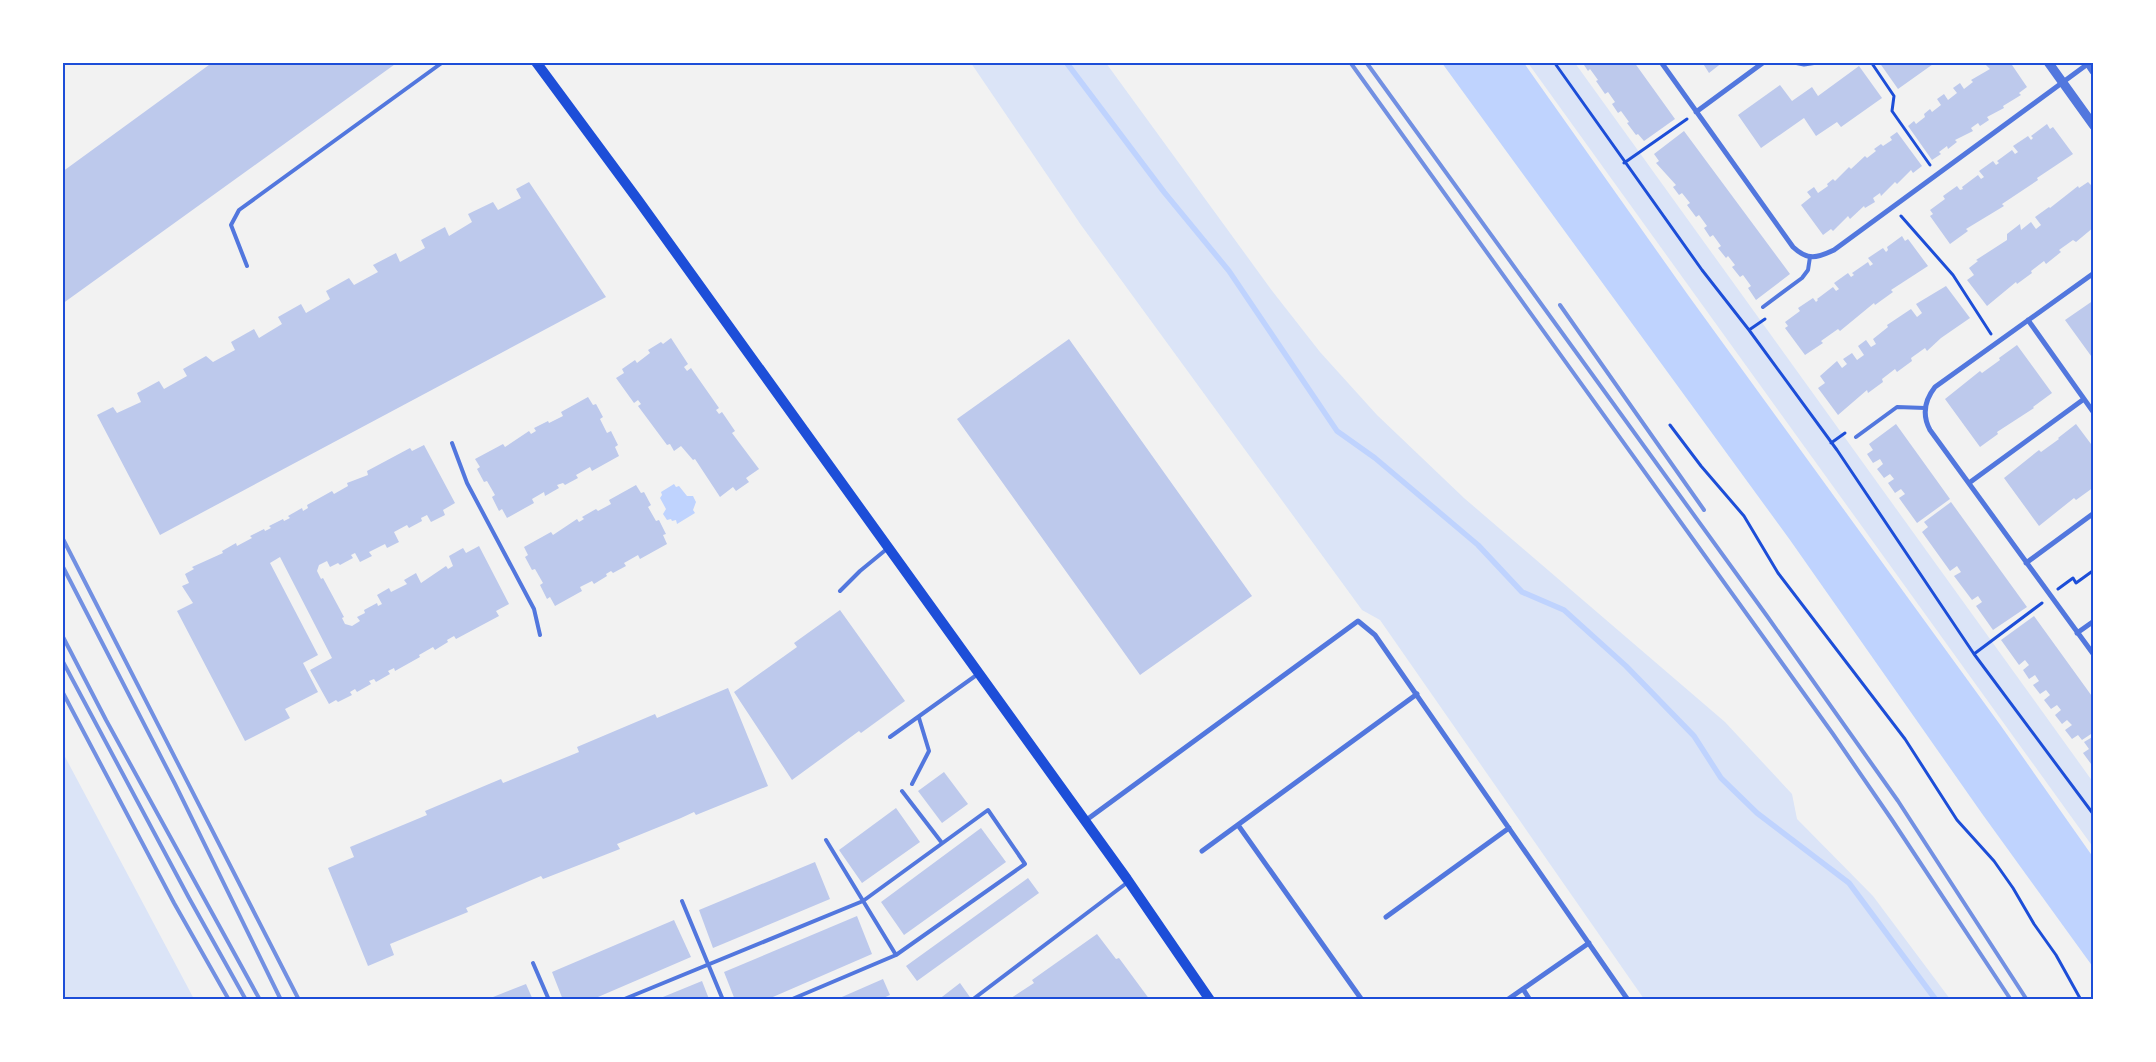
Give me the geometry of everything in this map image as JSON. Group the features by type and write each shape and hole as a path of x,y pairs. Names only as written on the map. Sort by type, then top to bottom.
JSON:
{"main road":[{"path":"536,62 644,208 1129,882 1210,1000"}],"street":[{"path":"1661,62 1793,248 1801,255 1810,257 1822,256 1834,250 2090,65"},
{"path":"1696,112 1764,62"},
{"path":"1794,62 1804,64 1817,62"},
{"path":"2048,62 2094,126"},
{"path":"2093,273 1935,387 1930,394 1924,415 1930,430 2094,656"},
{"path":"2028,320 2094,413"},
{"path":"1969,483 2084,399"},
{"path":"2026,563 2094,513"},
{"path":"2077,633 2094,621"},
{"path":"1084,821 1358,622 1375,635 1628,1000"},
{"path":"1202,851 1416,694"},
{"path":"1238,825 1362,1000"},
{"path":"1386,917 1509,828"},
{"path":"1507,1000 1589,943"},
{"path":"1523,989 1530,1000"}],"lane":[{"path":"247,266 231,224 240,210 443,62"},
{"path":"1763,307 1802,278 1808,270 1810,257"},
{"path":"1856,438 1897,407 1925,408"},
{"path":"452,443 467,484 534,609 540,635"},
{"path":"840,591 888,548"},
{"path":"890,737 978,674"},
{"path":"912,784 929,751 919,718"},
{"path":"902,791 942,843"},
{"path":"622,1000 863,901 988,810 1025,864 896,955 790,1000"},
{"path":"826,840 896,955"},
{"path":"972,1000 1129,882"},
{"path":"682,901 723,1000"},
{"path":"533,964 549,1000"}],"path":[{"path":"1554,62 1624,163 1702,270 1749,330 1837,450 1974,654 2094,815"},
{"path":"1871,62 1894,96 1892,111 1938,175"},
{"path":"1624,163 1696,112"},
{"path":"1894,207 1953,276 1997,343"},
{"path":"1749,330 1766,318"},
{"path":"1670,425 1701,466 1744,516 1778,573 1905,738 1957,820 1994,861 2056,955 2081,1000"},
{"path":"1974,654 2073,578 2076,583 2094,570"}],"shaded area":[{"path":"971,63 1106,63 1273,292 1320,352 1377,415 1464,498 1725,722 1792,794 1797,819 1873,896 1950,999 1644,999 1380,620 1362,610 1081,225"},
{"path":"1528,63 1575,63 2093,782 2093,847"},
{"path":"63,753 194,999 63,999"}],"water":[{"path":"1442,63 1524,63 1688,295 2001,726 2093,857 2093,967 1983,815 1790,540"},
{"path":"674,484 676,487 679,486 687,496 693,496 696,502 693,510 695,513 677,524 676,520 667,520 663,514 666,509 660,498 661,492"}],"building":[{"path":"213,62 398,62 62,304 62,172"},
{"path":"1582,62 1634,62 1675,119 1644,141 1638,134 1636,135 1621,111 1618,113 1612,104 1615,102 1608,92 1605,94 1596,81 1598,80"},
{"path":"1702,62 1723,62 1709,73"},
{"path":"1879,62 1936,62 1898,89"},
{"path":"1987,62 1994,62 1995,65 1998,62 2010,62 2027,87 2019,93 2021,95 2003,106 2004,108 1987,117 1989,120 1980,126 1978,123 1971,128 1973,131 1955,140 1957,142 1948,149 1947,146 1939,152 1941,154 1932,160 1908,126 1914,121 1916,124 1925,117 1924,114 1930,109 1932,112 1941,105 1937,99 1944,94 1948,100 1957,93 1953,88 1960,83 1964,89 1973,82 1971,80 1990,69 1985,64"},
{"path":"1859,66 1882,98 1841,127 1837,122 1816,136 1804,118 1761,148 1738,115 1780,85 1792,101 1812,87 1818,96"},
{"path":"2047,124 2050,129 2053,127 2073,154 2002,204 2004,206 1966,229 1968,231 1950,244 1930,216 1933,214 1930,210 1945,199 1943,196 1957,186 1960,190 1963,189 1962,187 1978,175 1981,179 1984,177 1979,171 1993,161 1996,165 1999,163 1997,161 2012,150 2015,154 2018,152 2013,146 2028,136 2031,140 2033,138 2031,136"},
{"path":"1684,131 1790,274 1756,300 1748,288 1751,286 1743,275 1740,277 1732,267 1735,265 1718,248 1721,246 1713,235 1710,237 1704,228 1707,226 1699,215 1696,217 1687,205 1690,203 1682,193 1679,195 1673,187 1676,185 1656,163 1659,161 1654,154"},
{"path":"1897,132 1922,166 1913,173 1911,170 1881,196 1880,193 1873,198 1875,202 1865,208 1864,206 1850,219 1848,216 1833,231 1831,229 1823,235 1801,205 1811,197 1807,192 1814,187 1818,193 1828,186 1827,184 1833,179 1835,181 1849,167 1851,169 1865,156 1867,158 1876,151 1874,149 1892,140 1890,137"},
{"path":"529,182 606,297 160,535 97,415 113,407 117,413 141,402 137,393 159,381 164,389 187,376 183,369 206,356 213,362 235,350 231,342 254,329 259,338 282,324 278,317 301,304 306,313 330,299 326,291 349,278 354,285 378,272 373,265 396,253 400,262 425,248 421,240 445,227 449,236 472,222 468,214 493,202 498,210 521,198 516,189"},
{"path":"2088,182 2094,188 2094,227 2076,242 2073,240 2059,250 2061,252 2046,264 2044,261 2031,271 2032,273 2017,284 2016,282 1987,306 1967,280 1974,275 1969,268 1978,261 1976,260 2007,240 2007,234 2020,224 2021,230 2031,222 2036,229 2041,225 2035,217 2078,186 2079,188"},
{"path":"1902,236 1905,241 1908,239 1928,266 1891,290 1893,292 1875,305 1874,303 1840,331 1838,329 1821,341 1823,343 1805,355 1785,328 1788,326 1785,322 1800,311 1798,308 1813,298 1816,302 1817,299 1833,287 1836,291 1839,289 1834,283 1848,273 1851,277 1854,275 1852,273 1868,262 1870,266 1873,264 1868,258 1883,248 1886,252 1888,250 1887,247"},
{"path":"1946,286 1970,318 1941,338 1927,351 1925,348 1911,358 1912,361 1897,372 1895,369 1882,379 1883,382 1868,393 1867,390 1838,415 1818,388 1825,383 1820,376 1837,361 1842,368 1847,364 1843,359 1852,353 1857,360 1864,355 1858,346 1866,340 1871,347 1876,344 1873,339 1888,327 1887,325 1911,309 1917,317 1922,313 1916,304"},
{"path":"2094,300 2094,360 2065,320"},
{"path":"671,338 688,364 684,367 687,371 691,368 719,408 716,410 719,414 722,412 735,431 732,433 759,469 746,478 749,482 736,491 733,487 720,497 695,459 693,460 681,446 674,451 670,444 667,445 638,406 641,404 638,400 634,403 616,378 624,373 622,369 635,360 637,363 650,353 648,350 661,342 663,344"},
{"path":"1069,339 1252,596 1140,675 957,419"},
{"path":"2017,345 2052,393 2034,408 1997,432 1998,434 1980,447 1945,399 1980,371 1982,373 2000,360 1999,358"},
{"path":"588,397 593,405 596,404 603,417 600,419 607,433 611,431 618,445 615,447 619,456 592,471 590,467 576,475 578,478 565,485 563,483 557,485 559,488 545,496 544,492 532,499 534,503 507,518 502,509 499,511 492,497 495,495 487,481 484,482 477,469 480,467 475,459 503,444 505,447 529,431 531,434 536,431 534,428 563,416 561,412"},
{"path":"1896,424 1950,499 1917,523 1899,498 1905,494 1901,489 1895,493 1888,483 1894,479 1890,474 1884,478 1877,469 1883,464 1880,459 1873,463 1867,454 1873,450 1869,444"},
{"path":"2076,424 2094,448 2094,487 2076,500 2074,498 2039,526 2004,478 2039,450 2041,452 2059,439"},
{"path":"424,445 455,503 443,510 445,515 431,522 427,515 421,518 422,521 409,528 407,525 394,532 399,542 387,548 385,544 369,552 372,556 360,562 355,553 351,555 353,558 340,565 338,563 330,567 327,561 319,565 317,571 321,579 323,578 344,617 342,618 345,624 352,626 360,621 357,617 365,613 364,610 377,603 378,606 382,604 377,595 389,588 391,592 407,584 404,580 416,573 421,583 446,566 448,569 453,566 449,556 463,548 466,553 479,546 509,604 496,611 499,616 456,639 454,636 435,650 433,647 419,655 420,657 395,671 394,668 388,671 390,674 376,682 374,679 369,681 371,684 357,692 355,689 350,692 352,695 329,704 310,670 332,658 280,557 270,563 318,655 303,663 318,692 285,709 290,718 245,741 177,611 193,603 182,586 189,583 185,574 194,569 192,567 223,553 222,551 236,543 237,546 252,538 250,536 264,529 265,531 271,528 269,526 283,519 284,521 290,518 288,516 302,508 303,511 308,508 307,505 332,491 334,494 348,486 347,483 368,475 367,471 410,448 412,451"},
{"path":"636,485 641,493 644,492 651,505 648,507 656,521 659,520 666,534 663,535 667,544 640,559 638,555 624,563 626,566 613,573 611,571 606,574 607,576 594,584 592,581 580,587 582,591 555,606 550,597 547,599 540,585 543,583 535,569 532,570 525,557 528,555 524,547 551,532 553,535 577,519 579,522 584,519 582,517 596,509 598,511 611,504 609,500"},
{"path":"1951,502 2027,607 1993,630 1976,606 1982,602 1978,596 1972,600 1954,576 1961,572 1957,566 1950,571 1922,532 1928,527 1924,522"},
{"path":"840,610 905,701 861,733 859,731 792,780 734,692 797,647 794,643"},
{"path":"2034,616 2094,699 2094,732 2082,740 2078,735 2072,739 2065,730 2072,725 2067,720 2062,724 2055,715 2061,710 2057,705 2051,709 2044,700 2050,695 2046,690 2040,694 2033,685 2039,681 2035,675 2029,679 2023,670 2029,665 2025,660 2019,665 2001,640"},
{"path":"728,688 768,786 696,815 694,812 617,844 620,849 543,879 541,876 466,908 468,912 390,944 394,955 368,966 328,868 354,857 350,847 427,815 425,811 501,779 503,783 579,752 577,747 655,714 657,718"},
{"path":"2094,736 2094,768 2083,753 2089,749 2084,742"},
{"path":"944,772 968,804 942,823 918,791"},
{"path":"896,808 920,842 862,883 839,850"},
{"path":"981,828 1006,862 904,935 881,902"},
{"path":"815,862 830,899 713,948 699,910"},
{"path":"1028,878 1039,893 917,981 906,966"},
{"path":"857,916 872,954 766,1000 735,1000 724,972"},
{"path":"674,920 691,957 591,1000 563,1000 552,972"},
{"path":"1097,934 1116,959 1119,958 1150,1000 1008,1000 1034,983 1032,980"},
{"path":"883,979 890,995 879,1000 835,1000"},
{"path":"702,981 709,999 658,999"},
{"path":"960,983 972,1000 938,1000"},
{"path":"526,984 533,1000 488,1000 488,999"}],"waterway":[{"path":"1066,62 1164,192 1229,271 1337,431 1375,458 1478,545 1522,592 1564,610 1626,666 1694,736 1721,778 1757,813 1849,883 1936,1000"}],"railway":[{"path":"1350,62 1833,734 2011,1000"},
{"path":"1366,62 1767,616 1898,801 2027,1000"},
{"path":"1560,305 1704,510"},
{"path":"62,537 299,1000"},
{"path":"62,565 175,784 281,1000"},
{"path":"62,635 106,720 260,1000"},
{"path":"62,660 189,898 246,1000"},
{"path":"62,691 174,903 229,1000"}]}
